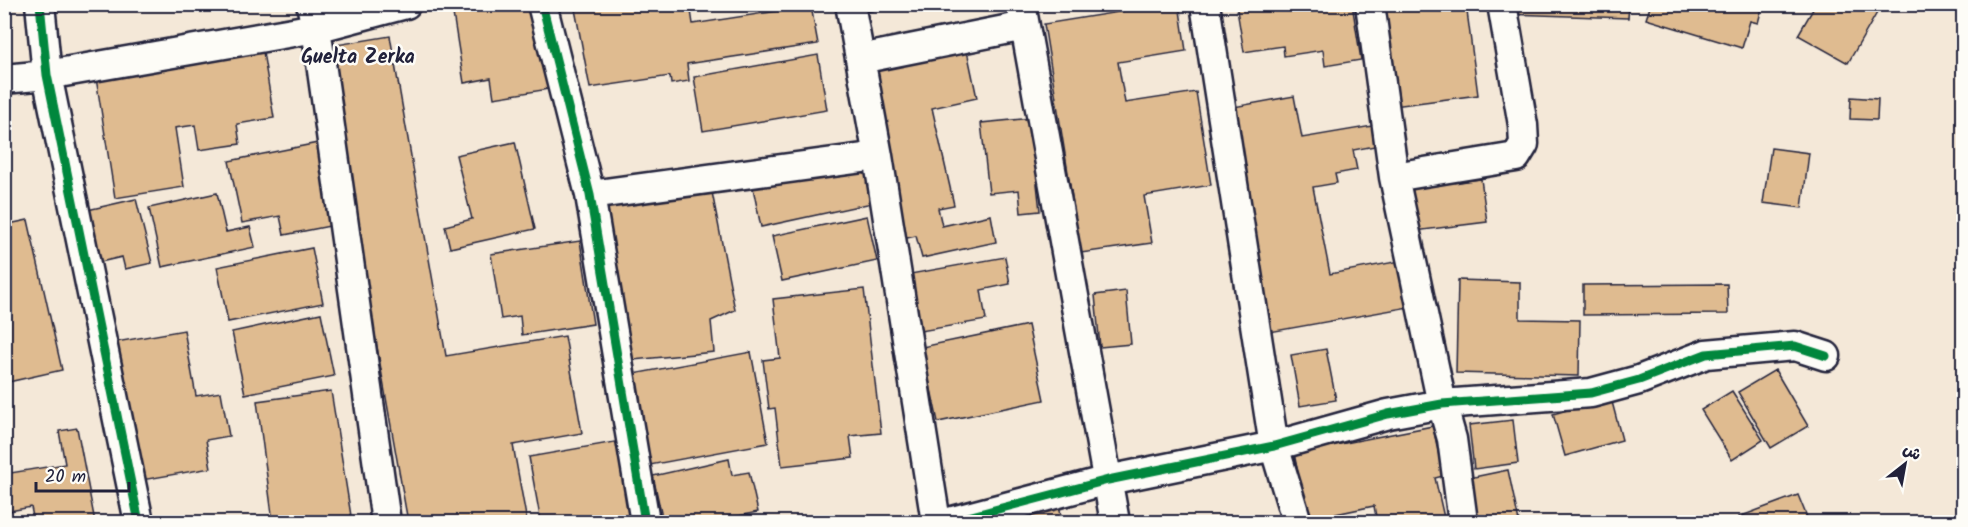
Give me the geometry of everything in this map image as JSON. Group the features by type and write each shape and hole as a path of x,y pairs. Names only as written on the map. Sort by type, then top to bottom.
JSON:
{"street":[{"path":"40,4 47,75 139,522"},
{"path":"4,80 47,75 313,16 406,4"},
{"path":"542,4 590,195 645,522"},
{"path":"850,4 878,156 936,522"},
{"path":"1205,4 1274,446 1297,522"},
{"path":"1370,4 1394,177 1442,404 1452,439 1463,522"},
{"path":"1394,177 1516,157 1524,144 1502,4"},
{"path":"860,59 1025,10 1115,522"},
{"path":"313,16 386,522"},
{"path":"590,195 878,156"},
{"path":"949,522 1108,480 1274,446 1388,414 1442,404 1591,393 1639,380 1706,354 1795,346 1826,356"}],"building":[{"path":"466,4 536,4 549,89 494,98 491,78 464,83 452,7"},
{"path":"574,4 690,4 693,24 811,6 818,44 687,64 689,81 671,84 670,76 590,88"},
{"path":"865,4 905,4 866,12"},
{"path":"1179,4 1186,51 1118,62 1125,103 1196,92 1211,185 1144,196 1152,243 1081,253 1044,24"},
{"path":"1236,4 1352,4 1361,60 1325,66 1323,50 1284,56 1283,46 1244,52"},
{"path":"1380,4 1466,4 1478,95 1394,106"},
{"path":"1506,4 1629,4 1628,18 1506,14"},
{"path":"1651,4 1763,4 1758,23 1750,21 1742,48 1646,19"},
{"path":"1816,4 1882,4 1848,63 1798,35"},
{"path":"390,36 446,356 565,336 582,433 513,445 527,522 408,522 324,47"},
{"path":"966,46 977,98 932,108 954,205 938,208 942,226 991,215 996,242 922,258 916,236 902,239 864,68"},
{"path":"263,52 274,118 237,124 240,144 199,150 195,125 175,128 184,187 115,198 96,78"},
{"path":"818,55 827,110 703,131 694,77"},
{"path":"4,96 6,96 10,124 4,125"},
{"path":"1294,96 1302,138 1372,126 1375,146 1353,150 1357,170 1335,174 1337,183 1313,187 1330,274 1400,261 1409,307 1270,332 1228,108"},
{"path":"1851,97 1878,99 1877,120 1850,119"},
{"path":"1033,118 1040,184 1037,184 1040,211 1021,213 1019,190 989,193 981,123"},
{"path":"515,142 535,229 450,248 445,226 472,219 456,155"},
{"path":"318,143 335,225 284,235 280,216 242,223 229,161"},
{"path":"1771,148 1809,153 1802,208 1763,203"},
{"path":"862,159 872,203 761,227 752,183"},
{"path":"1481,179 1487,222 1415,231 1410,188"},
{"path":"711,187 735,310 711,321 714,352 633,360 601,204"},
{"path":"217,193 226,232 250,227 255,247 162,267 149,208"},
{"path":"136,199 152,263 125,269 122,257 96,263 83,211"},
{"path":"867,216 877,261 782,281 772,236"},
{"path":"28,220 62,370 4,383 4,225"},
{"path":"580,241 593,324 522,335 520,316 501,319 491,254"},
{"path":"312,248 323,303 228,322 217,267"},
{"path":"1005,257 1010,284 981,290 986,320 909,333 899,276"},
{"path":"1458,280 1520,282 1520,319 1580,320 1579,376 1456,373"},
{"path":"1727,284 1728,314 1583,315 1583,285"},
{"path":"864,289 881,433 850,436 853,458 782,466 775,408 769,409 763,360 780,358 773,299"},
{"path":"1126,291 1131,344 1100,347 1095,295"},
{"path":"321,313 334,376 245,394 232,332"},
{"path":"1028,325 1044,400 938,422 922,347"},
{"path":"184,330 196,396 221,392 229,436 206,440 211,468 142,480 116,342"},
{"path":"1326,349 1336,400 1300,406 1291,355"},
{"path":"751,352 768,443 650,465 633,374"},
{"path":"1775,370 1808,426 1771,448 1738,392"},
{"path":"331,391 352,522 273,522 257,401"},
{"path":"1732,391 1763,440 1732,460 1701,410"},
{"path":"1611,398 1622,440 1565,456 1553,414"},
{"path":"1513,420 1518,463 1474,469 1469,425"},
{"path":"1433,426 1443,476 1435,478 1445,522 1377,522 1374,506 1307,520 1294,453"},
{"path":"77,428 95,522 34,522 31,507 4,512 4,438 11,473 65,464 59,431"},
{"path":"620,441 635,522 541,522 529,457"},
{"path":"729,459 732,475 749,472 758,512 709,522 663,522 653,476"},
{"path":"1508,470 1519,522 1473,522 1464,479"},
{"path":"1798,495 1809,522 1741,522 1739,517"},
{"path":"1059,503 1062,522 993,522"}],"cycle path":[{"path":"40,4 47,75 139,522"},
{"path":"542,4 590,195 645,522"},
{"path":"949,522 1108,480 1274,446 1388,414 1442,404 1591,393 1639,380 1706,354 1795,346 1826,356"}],"district":[{"name":"Guelta Zerka","path":"358,56"}]}
